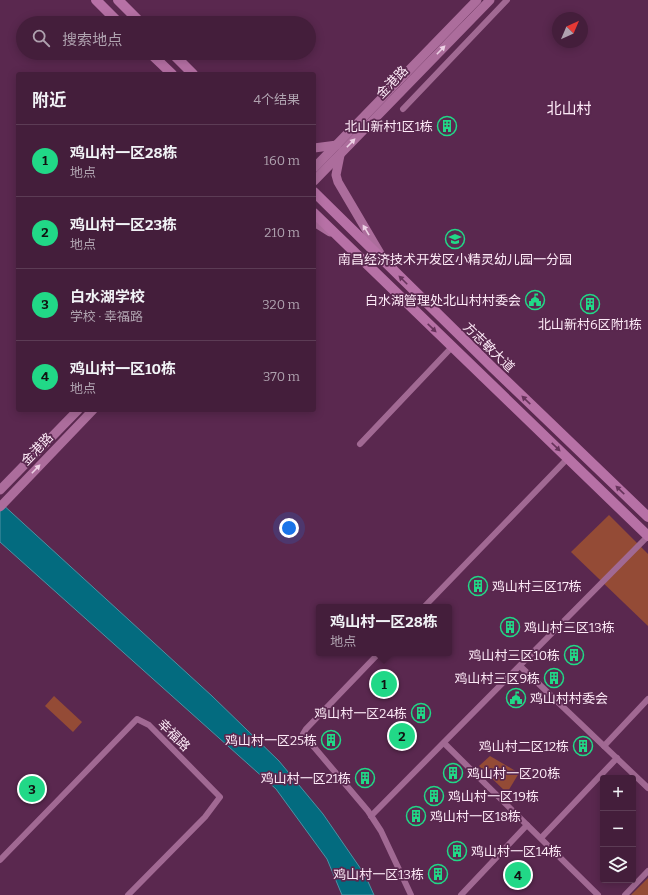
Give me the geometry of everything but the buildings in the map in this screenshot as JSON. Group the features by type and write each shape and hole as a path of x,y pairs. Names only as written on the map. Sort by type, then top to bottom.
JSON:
{"main road":[{"path":"96,0 112,16"},
{"path":"118,0 134,16"},
{"name":"金港路","path":"316,166 477,0"},
{"name":"金港路","path":"316,179 490,0"},
{"path":"157,60 170,72"},
{"path":"179,60 191,72"},
{"path":"316,148 337,145"},
{"path":"340,154 336,175 338,182 386,264"},
{"name":"方志敏大道","path":"316,194 386,264 648,517"},
{"name":"方志敏大道","path":"316,215 648,536"},
{"path":"316,223 340,238"},
{"name":"金港路","path":"0,489 76,412"},
{"name":"金港路","path":"0,506 91,412"}],"street":[{"path":"402,109 507,0"},
{"path":"360,444 452,347"},
{"path":"427,604 568,458"},
{"path":"372,816 648,536"},
{"path":"376,656 306,729 303,734 372,816 381,831 411,895"},
{"path":"520,666 648,788"},
{"path":"604,746 648,701"},
{"name":"幸福路","path":"0,860 137,719 149,725 220,797 205,817 128,895"},
{"path":"444,743 598,895"},
{"path":"541,838 617,758"},
{"path":"461,895 527,825"},
{"path":"625,895 648,871"}],"shaded area":[{"path":"609,515 648,554 648,626 571,552"},
{"path":"54,696 82,722 73,732 45,706"},
{"path":"490,756 519,773 507,793 479,766"},
{"path":"648,878 648,895 631,895"}],"water":[{"path":"0,502 212,696 279,761 323,814 365,875 374,895 342,895 327,859 276,789 0,542"}],"place":[{"name":"北山新村1区1栋","path":"447,126"},
{"name":"南昌经济技术开发区小精灵幼儿园一分园","path":"455,239"},
{"name":"白水湖管理处北山村村委会","path":"535,300"},
{"name":"北山新村6区附1栋","path":"590,304"},
{"name":"鸡山村三区17栋","path":"478,586"},
{"name":"鸡山村三区13栋","path":"510,627"},
{"name":"鸡山村三区10栋","path":"574,655"},
{"name":"鸡山村三区9栋","path":"554,678"},
{"name":"鸡山村一区28栋","path":"384,684"},
{"name":"鸡山村村委会","path":"516,698"},
{"name":"鸡山村一区24栋","path":"421,713"},
{"name":"鸡山村一区23栋","path":"402,736"},
{"name":"鸡山村一区25栋","path":"331,740"},
{"name":"鸡山村二区12栋","path":"583,746"},
{"name":"鸡山村一区20栋","path":"453,773"},
{"name":"鸡山村一区21栋","path":"365,778"},
{"name":"白水湖学校","path":"32,789"},
{"name":"鸡山村一区19栋","path":"434,796"},
{"name":"鸡山村一区18栋","path":"416,816"},
{"name":"鸡山村一区14栋","path":"457,851"},
{"name":"鸡山村一区13栋","path":"438,874"},
{"name":"鸡山村一区10栋","path":"518,875"}],"district":[{"name":"北山村","path":"569,109"}]}
